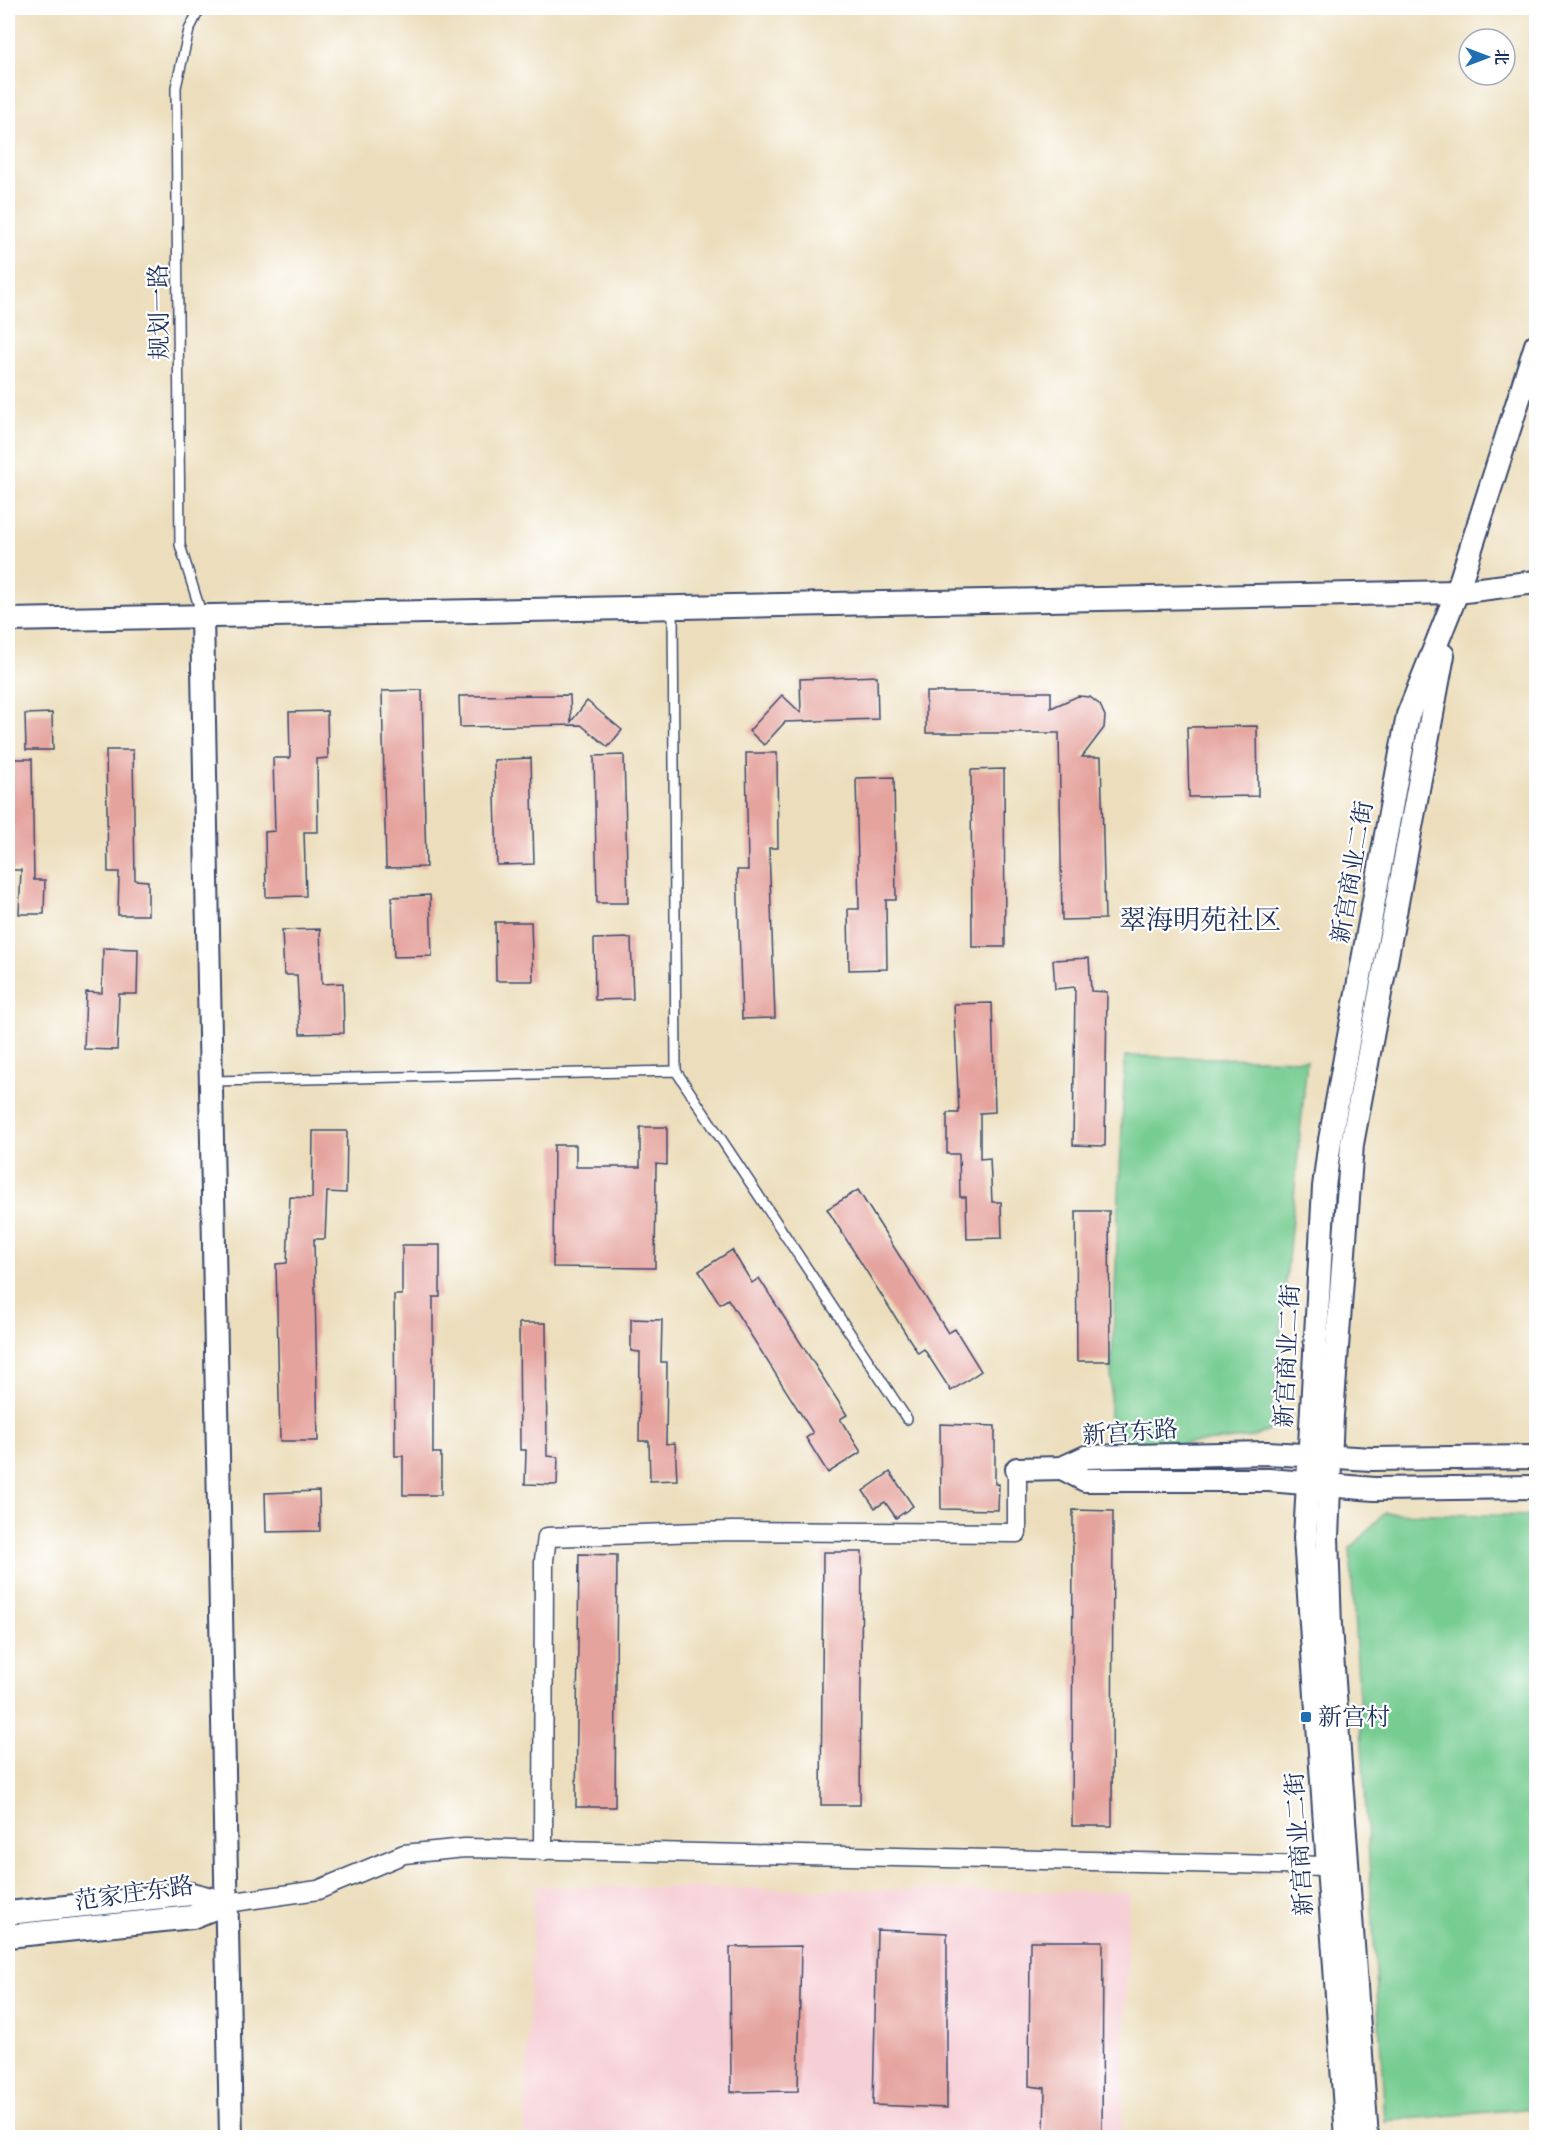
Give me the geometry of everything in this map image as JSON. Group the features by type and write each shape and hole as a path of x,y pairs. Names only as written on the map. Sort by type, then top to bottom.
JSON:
{"street":[{"name":"新宫商业二街","path":"1347,2138 1305,1538 1318,1484 1320,1456 1324,1187 1330,1140 1408,715 1456,592 1536,345"},
{"path":"8,620 1456,592 1536,582"},
{"path":"202,616 231,2138"},
{"name":"新宫东路","path":"1062,1468 1086,1457 1267,1453 1372,1459 1536,1457"},
{"path":"543,1851 543,1560 547,1537 731,1530 1017,1533 1017,1469 1062,1468"},
{"name":"新宫东路","path":"1062,1468 1085,1479 1269,1480 1374,1489 1536,1487"},
{"name":"新宫商业二街","path":"1318,1484 1327,1537 1330,1627 1367,2138"},
{"path":"227,1903 318,1890 404,1854 465,1848 1328,1866"},
{"name":"范家庄东路","path":"8,1913 191,1894 227,1903"},
{"name":"范家庄东路","path":"8,1936 192,1917 227,1903"}],"lane":[{"name":"规划一路","path":"200,8 189,30 176,87 180,545 202,616"},
{"path":"673,607 676,1071 907,1419"},
{"path":"211,1081 676,1071"}],"shaded area":[{"path":"534,1886 1129,1892 1122,2137 524,2138"}],"green space":[{"path":"1125,1056 1307,1060 1272,1429 1254,1437 1108,1452"},
{"path":"1385,1513 1536,1516 1536,2108 1385,2121 1350,1548"}],"building":[{"path":"877,676 878,719 785,722 764,745 749,731 782,695 801,713 800,679"},
{"path":"422,690 426,867 386,868 382,691"},
{"path":"926,692 1051,692 1051,708 1078,696 1090,697 1100,705 1105,716 1104,728 1082,757 1101,757 1105,919 1062,920 1059,733 926,733"},
{"path":"570,695 571,722 587,701 622,730 608,747 581,725 460,727 459,696"},
{"path":"327,711 328,758 317,759 318,832 304,832 306,896 266,897 265,832 275,831 273,758 290,758 289,712"},
{"path":"52,713 53,750 26,750 25,714"},
{"path":"1257,726 1258,796 1189,797 1187,727"},
{"path":"106,750 133,750 135,880 148,881 148,915 118,915 119,872 108,872"},
{"path":"746,753 777,753 778,848 769,848 775,1018 742,1019 737,870 748,870"},
{"path":"624,755 628,903 597,903 594,756"},
{"path":"531,758 534,864 497,865 494,760"},
{"path":"8,759 32,759 34,880 45,880 44,914 19,914 21,870 10,870"},
{"path":"1004,769 1005,947 972,947 971,770"},
{"path":"894,777 896,900 886,900 887,969 849,970 848,909 859,909 856,778"},
{"path":"430,895 432,956 394,957 392,897"},
{"path":"495,922 531,922 533,981 496,981"},
{"path":"320,929 322,984 343,983 344,1033 300,1034 297,975 284,975 282,930"},
{"path":"631,938 633,999 595,1000 594,939"},
{"path":"103,948 138,949 137,994 119,994 117,1050 84,1049 86,992 102,993"},
{"path":"1089,958 1091,991 1107,992 1105,1146 1073,1145 1075,987 1055,989 1053,960"},
{"path":"992,1003 995,1112 980,1113 980,1159 990,1158 992,1202 1001,1202 1002,1238 967,1239 966,1197 960,1197 959,1154 947,1154 947,1113 959,1113 954,1004"},
{"path":"640,1127 667,1127 667,1165 656,1164 655,1268 553,1267 554,1145 576,1145 576,1167 640,1167"},
{"path":"313,1131 347,1131 346,1193 327,1192 325,1239 314,1239 318,1441 280,1441 276,1264 287,1263 290,1197 312,1198"},
{"path":"858,1190 948,1333 955,1329 981,1371 951,1391 924,1349 918,1353 827,1209"},
{"path":"1076,1211 1109,1211 1110,1361 1077,1361"},
{"path":"402,1245 440,1245 440,1297 433,1297 433,1453 441,1453 441,1495 403,1495 403,1456 395,1456 394,1295 402,1295"},
{"path":"732,1250 752,1283 759,1278 847,1415 840,1419 861,1452 828,1473 806,1438 813,1433 728,1299 720,1304 699,1271"},
{"path":"631,1319 662,1320 661,1362 667,1362 666,1444 675,1443 677,1480 650,1481 649,1441 639,1441 640,1352 631,1351"},
{"path":"519,1323 546,1323 547,1456 558,1457 557,1485 525,1484 526,1450 520,1450"},
{"path":"940,1424 995,1426 995,1484 999,1484 998,1510 941,1509"},
{"path":"890,1472 913,1506 896,1518 885,1502 875,1508 863,1491"},
{"path":"319,1491 320,1531 266,1532 265,1493"},
{"path":"1073,1510 1113,1511 1112,1826 1072,1826"},
{"path":"823,1552 862,1552 860,1805 821,1805"},
{"path":"579,1554 617,1555 615,1807 576,1807"},
{"path":"877,1930 947,1933 947,2108 873,2105"},
{"path":"1030,1941 1103,1941 1102,2138 1044,2138 1045,2088 1029,2086"},
{"path":"801,1946 798,2091 731,2092 730,1947"}],"place":[{"name":"新宫村","path":"1306,1717"}],"district":[{"name":"翠海明苑社区","path":"1200,920"}]}
